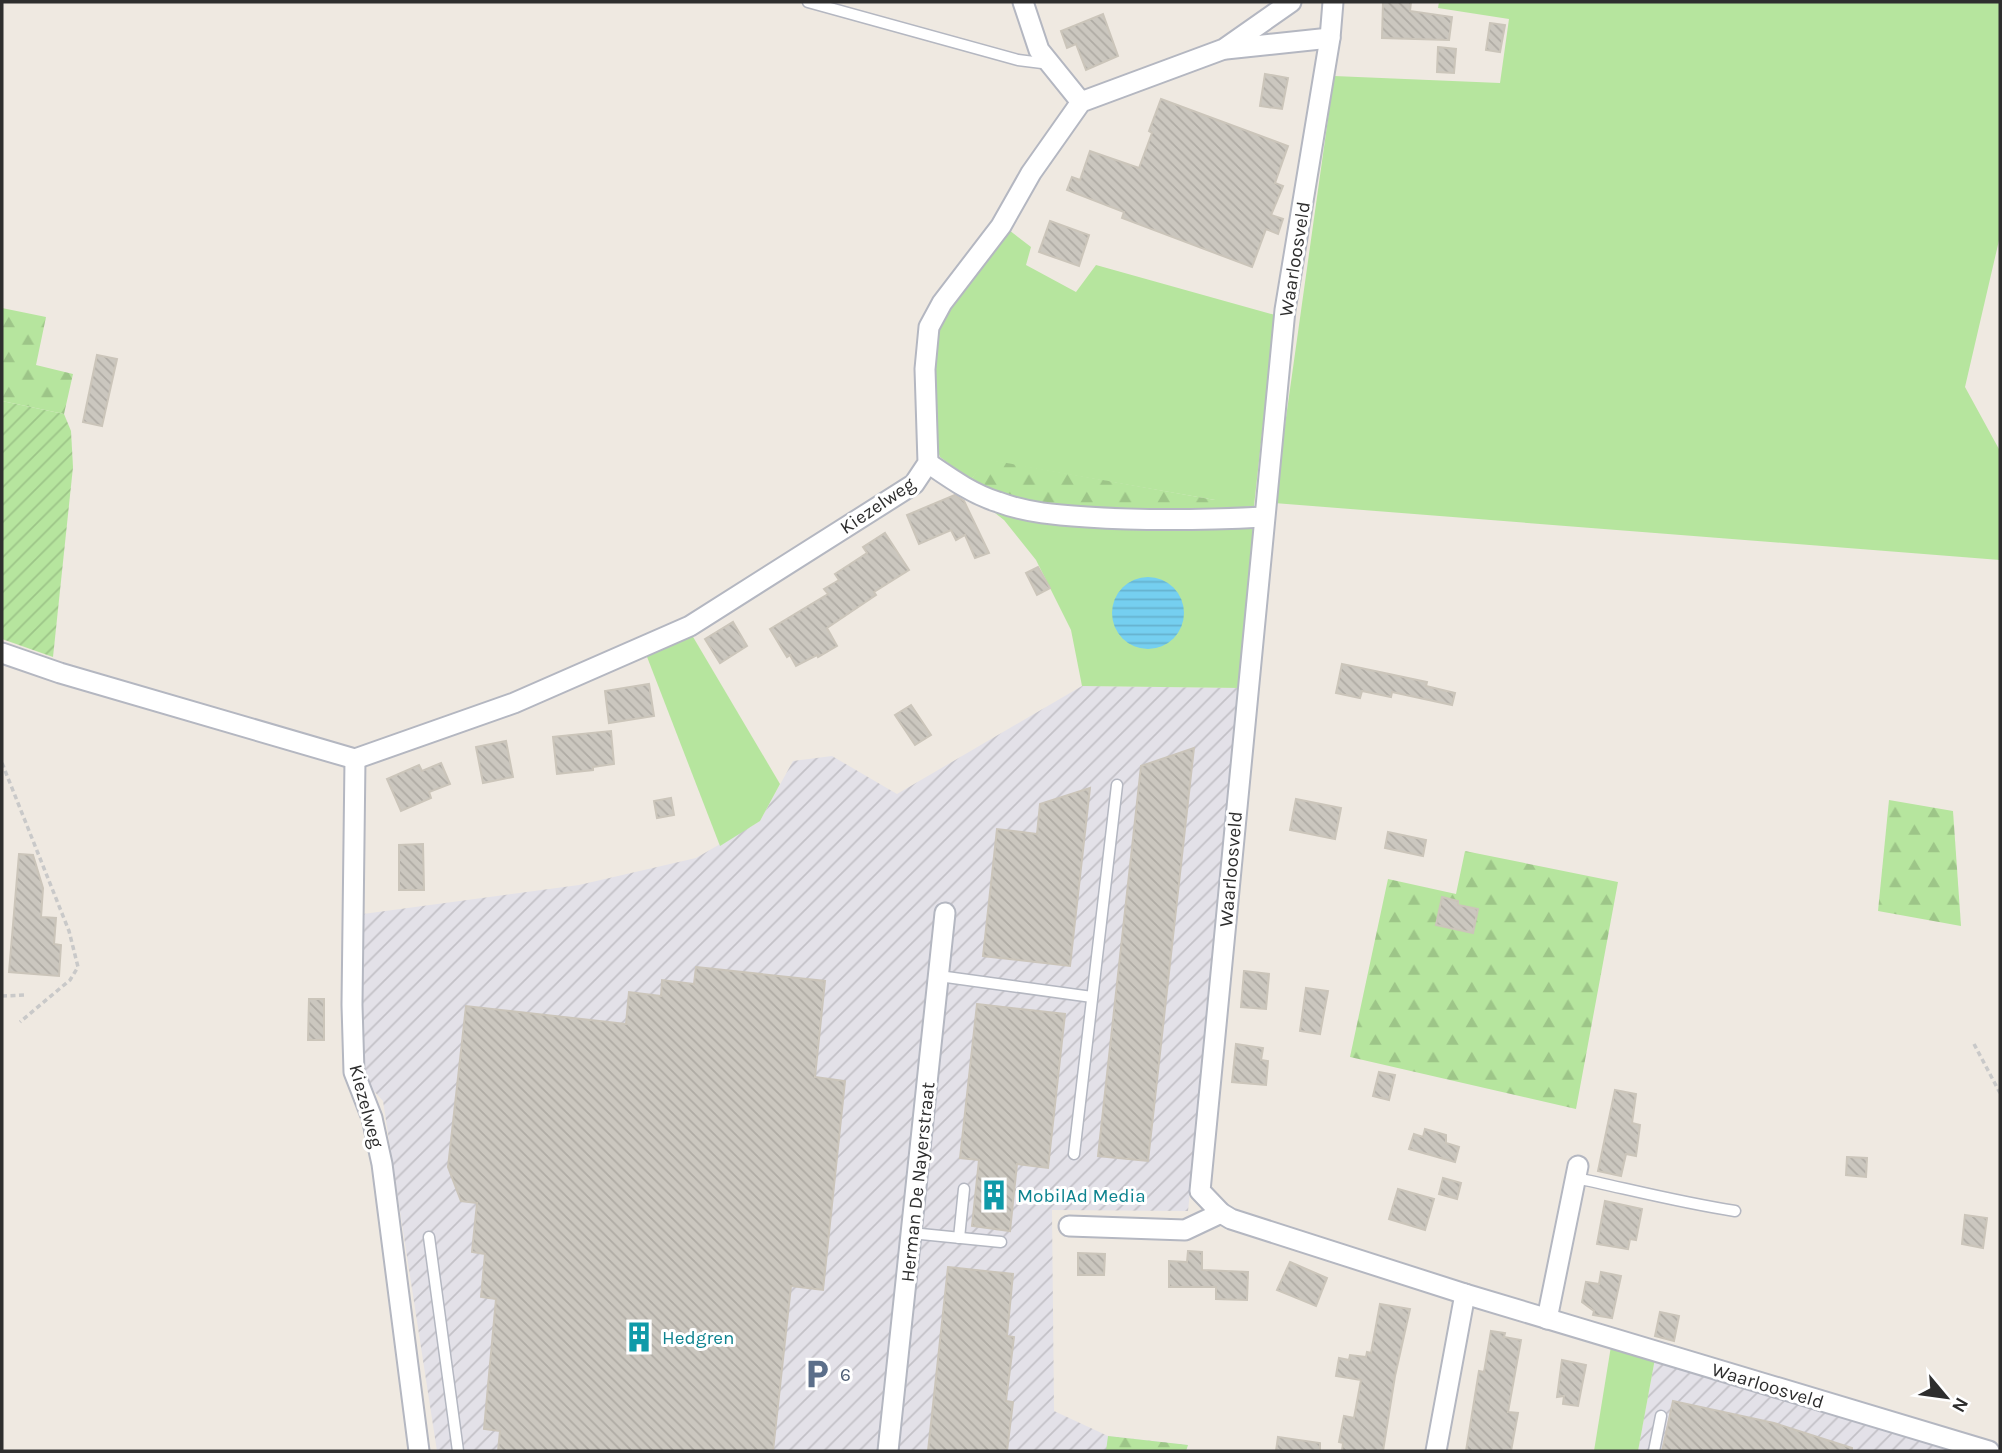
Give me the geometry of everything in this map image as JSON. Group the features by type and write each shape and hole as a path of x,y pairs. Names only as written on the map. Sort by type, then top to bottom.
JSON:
{"street":[{"path":"1023,2 1039,50 1081,102 1224,49 1330,38"},
{"path":"1224,49 1291,2"},
{"name":"Waarloosveld","path":"1334,2 1285,310 1200,1191 1221,1213 1231,1219 1465,1294 1989,1451"},
{"name":"Kiezelweg","path":"419,1451 382,1164 372,1118 354,1072 352,1005 355,759 514,704 690,626 914,484 928,463 925,369 929,327 942,303 1001,226 1031,173 1081,102"},
{"path":"928,463 963,486 996,502 1037,513 1109,519 1196,520 1264,517"},
{"path":"2,653 60,673 355,759"},
{"name":"Herman De Nayerstraat","path":"888,1451 945,913"},
{"path":"1547,1319 1577,1172"},
{"path":"1069,1226 1185,1230 1221,1213"},
{"path":"1436,1451 1465,1294"}],"lane":[{"path":"808,2 1028,63 1051,64"},
{"path":"1074,1154 1117,785"},
{"path":"939,976 1092,997"},
{"path":"1577,1172 1703,1206 1735,1210"},
{"path":"959,1238 964,1189"},
{"path":"911,1233 1001,1242"},
{"path":"429,1237 458,1451"},
{"path":"1654,1451 1661,1416"}],"path":[{"path":"2,763 69,931 78,967 71,980 20,1022"},
{"path":"2,996 26,995"},
{"path":"1974,1044 2000,1093"}],"shaded area":[{"path":"1082,686 1241,688 1188,1211 1052,1210 1054,1411 1108,1436 1188,1445 1186,1451 437,1451 383,1101 363,1079 363,914 579,885 696,858 760,821 793,761 832,756 897,794"},
{"path":"1656,1353 1959,1451 1638,1451"}],"green space":[{"path":"1439,2 2000,2 2000,236 1965,387 2000,451 2000,560 1274,503 1334,76 1500,83 1509,19 1438,8"},
{"path":"1009,230 1031,247 1026,265 1076,292 1096,265 1275,315 1254,506 1215,510 1215,500 986,460 971,480 940,457 933,438 934,347 942,317"},
{"path":"2,308 46,317 36,365 73,374 64,414 2,401"},
{"path":"2,401 64,414 71,431 73,467 53,657 2,639"},
{"path":"985,459 1215,500 1215,510 1112,512 1035,503 1006,495 971,480"},
{"path":"995,513 1130,529 1255,527 1241,688 1082,686 1071,630 1036,560 1004,520"},
{"path":"686,625 780,784 760,821 720,846 644,649"},
{"path":"1889,800 1953,811 1961,926 1878,911"},
{"path":"1465,851 1618,882 1576,1109 1350,1057 1388,879 1456,894"},
{"path":"1612,1340 1656,1353 1638,1451 1594,1451"},
{"path":"1108,1436 1188,1445 1186,1451 1106,1451"}],"water":[{"path":"1155,577 1174,587 1182,599 1182,627 1174,639 1162,647 1141,649 1122,639 1114,627 1112,606 1122,587 1134,579"}],"building":[{"path":"1383,2 1411,2 1410,11 1452,17 1449,40 1382,38"},
{"path":"1103,14 1118,56 1086,70 1076,44 1067,48 1061,31"},
{"path":"1490,23 1505,25 1500,52 1486,50"},
{"path":"1438,47 1456,49 1454,73 1437,72"},
{"path":"1265,74 1288,78 1282,109 1260,106"},
{"path":"1161,99 1288,146 1275,183 1283,186 1271,215 1283,219 1278,234 1266,229 1252,267 1122,218 1124,212 1067,190 1072,177 1080,180 1090,151 1139,168"},
{"path":"1050,221 1089,235 1079,266 1039,252"},
{"path":"97,355 117,359 102,426 83,422"},
{"path":"955,495 964,501 989,553 975,558 965,535 956,540 951,530 919,544 907,515"},
{"path":"885,533 909,570 874,592 876,595 827,628 837,646 796,666 790,655 787,657 770,629 828,594 824,589 839,580 835,574 867,553 863,547"},
{"path":"1038,567 1050,588 1037,595 1026,573"},
{"path":"733,622 747,646 720,663 705,639"},
{"path":"1342,664 1427,682 1426,686 1455,693 1452,705 1392,692 1391,697 1362,691 1360,698 1336,693"},
{"path":"649,684 654,716 609,723 605,691"},
{"path":"911,705 931,735 915,745 895,715"},
{"path":"611,731 614,764 593,767 593,770 557,774 553,737"},
{"path":"506,741 513,777 483,783 476,747"},
{"path":"1194,748 1148,1161 1098,1156 1141,766"},
{"path":"441,763 450,784 429,792 431,798 401,811 387,779 419,765 422,771"},
{"path":"1090,788 1070,966 983,956 997,829 1037,834 1040,804"},
{"path":"671,798 674,815 657,818 654,801"},
{"path":"1296,799 1341,808 1335,839 1290,830"},
{"path":"1388,832 1426,840 1423,856 1385,848"},
{"path":"423,844 424,890 399,890 399,845"},
{"path":"19,854 33,855 43,888 41,917 56,918 54,944 61,945 59,976 9,972"},
{"path":"1442,897 1458,901 1458,905 1478,909 1473,933 1436,925"},
{"path":"696,967 825,981 815,1077 845,1081 823,1290 791,1286 773,1451 498,1451 500,1431 484,1429 496,1299 481,1297 485,1254 472,1252 477,1203 461,1201 448,1167 466,1006 626,1024 629,992 661,996 662,980 694,984"},
{"path":"1244,971 1269,974 1266,1009 1241,1007"},
{"path":"1306,988 1328,991 1320,1034 1300,1031"},
{"path":"309,999 324,999 324,1040 308,1040"},
{"path":"977,1004 1065,1014 1048,1168 1017,1164 1010,1231 972,1226 979,1160 960,1158"},
{"path":"1236,1044 1263,1048 1261,1060 1268,1061 1266,1085 1232,1082"},
{"path":"1379,1072 1395,1075 1389,1100 1373,1096"},
{"path":"1615,1090 1636,1094 1632,1123 1640,1125 1636,1156 1626,1154 1621,1176 1598,1171"},
{"path":"1425,1129 1446,1135 1446,1143 1459,1147 1455,1162 1409,1149 1414,1134 1423,1137"},
{"path":"1847,1157 1867,1158 1866,1177 1846,1175"},
{"path":"1443,1178 1461,1183 1457,1199 1439,1194"},
{"path":"1398,1189 1434,1199 1425,1230 1389,1219"},
{"path":"1605,1201 1642,1209 1636,1240 1630,1239 1628,1249 1597,1244"},
{"path":"1965,1215 1987,1218 1983,1248 1962,1244"},
{"path":"1188,1251 1202,1252 1202,1270 1248,1272 1247,1300 1216,1299 1216,1287 1169,1287 1169,1261 1187,1262"},
{"path":"1078,1253 1105,1254 1104,1275 1078,1275"},
{"path":"1290,1262 1327,1278 1316,1306 1277,1290"},
{"path":"948,1267 1013,1274 1007,1336 1014,1337 1006,1401 1013,1402 1007,1451 928,1451"},
{"path":"1601,1272 1621,1276 1612,1318 1593,1315 1594,1311 1582,1302 1586,1282 1599,1284"},
{"path":"1380,1304 1410,1309 1395,1376 1383,1451 1342,1451 1343,1443 1339,1442 1344,1416 1354,1418 1361,1380 1336,1376 1339,1358 1349,1360 1350,1355 1366,1357 1367,1352 1371,1353"},
{"path":"1660,1312 1679,1316 1674,1341 1655,1336"},
{"path":"1491,1331 1505,1333 1504,1337 1521,1340 1508,1412 1518,1413 1511,1451 1466,1451 1479,1371 1484,1372"},
{"path":"1562,1360 1586,1365 1578,1406 1563,1404 1564,1396 1557,1397"},
{"path":"1673,1401 1774,1423 1852,1448 1852,1451 1662,1451"},
{"path":"1278,1437 1320,1443 1320,1451 1276,1451"}],"place":[{"name":"MobilAd Media","path":"994,1195"},
{"name":"Hedgren","path":"639,1337"},
{"name":"6","path":"817,1374"}]}
